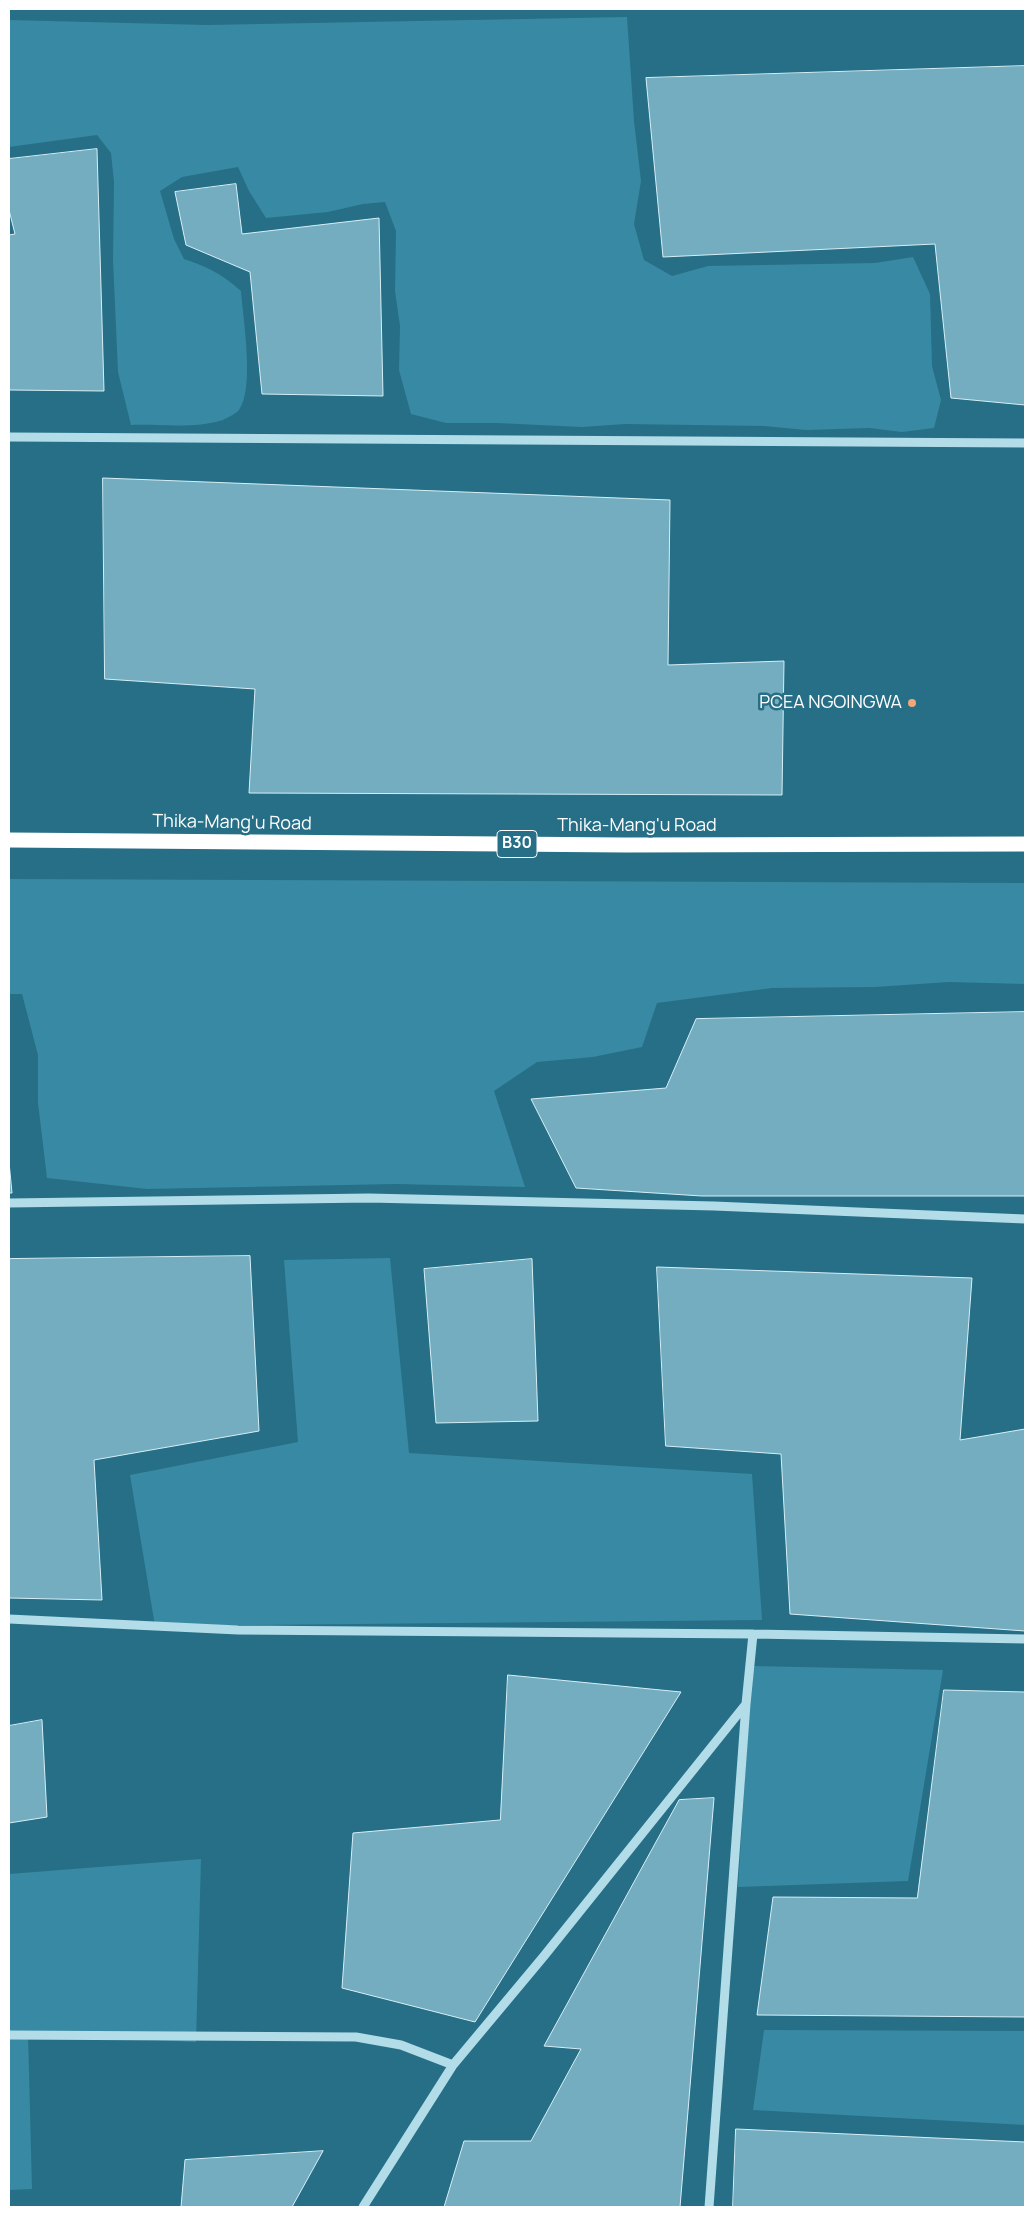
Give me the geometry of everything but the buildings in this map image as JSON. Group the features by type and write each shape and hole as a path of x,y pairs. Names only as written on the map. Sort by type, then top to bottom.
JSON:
{"highway":[{"name":"Thika-Mang'u Road","path":"9,840 646,845 1025,844"}],"street":[{"path":"9,437 1025,443"},
{"path":"9,1203 369,1198 714,1206 1025,1220"},
{"path":"9,1619 238,1630 753,1634 1025,1639"},
{"path":"709,2207 746,1704 753,1634"},
{"path":"363,2207 453,2065 544,1956 746,1704"},
{"path":"9,2035 356,2037 401,2045 453,2065"}],"shaded area":[{"path":"627,17 634,121 641,181 634,224 644,260 672,276 708,266 875,263 913,257 930,294 932,366 941,400 934,428 902,432 869,428 806,430 764,426 625,424 582,427 446,423 411,414 399,370 400,326 395,291 396,231 385,202 363,204 328,212 266,218 249,191 238,167 182,177 160,191 174,239 184,259 214,272 241,291 247,352 244,400 236,413 212,423 131,425 118,372 113,260 114,182 111,153 97,135 9,147 9,20 207,25"},
{"path":"9,879 1025,883 1025,984 949,982 875,987 772,988 657,1003 642,1047 593,1057 537,1062 494,1091 525,1187 396,1184 147,1189 47,1178 38,1103 38,1055 22,994 9,994"},
{"path":"390,1258 409,1453 752,1474 762,1620 155,1626 130,1475 298,1442 284,1260"},
{"path":"752,1666 943,1670 908,1881 738,1887"},
{"path":"201,1859 196,2042 28,2034 32,2189 9,2190 9,1874"},
{"path":"764,2030 1025,2031 1025,2125 753,2110"}],"place":[{"name":"PCEA NGOINGWA","path":"912,703"}]}
